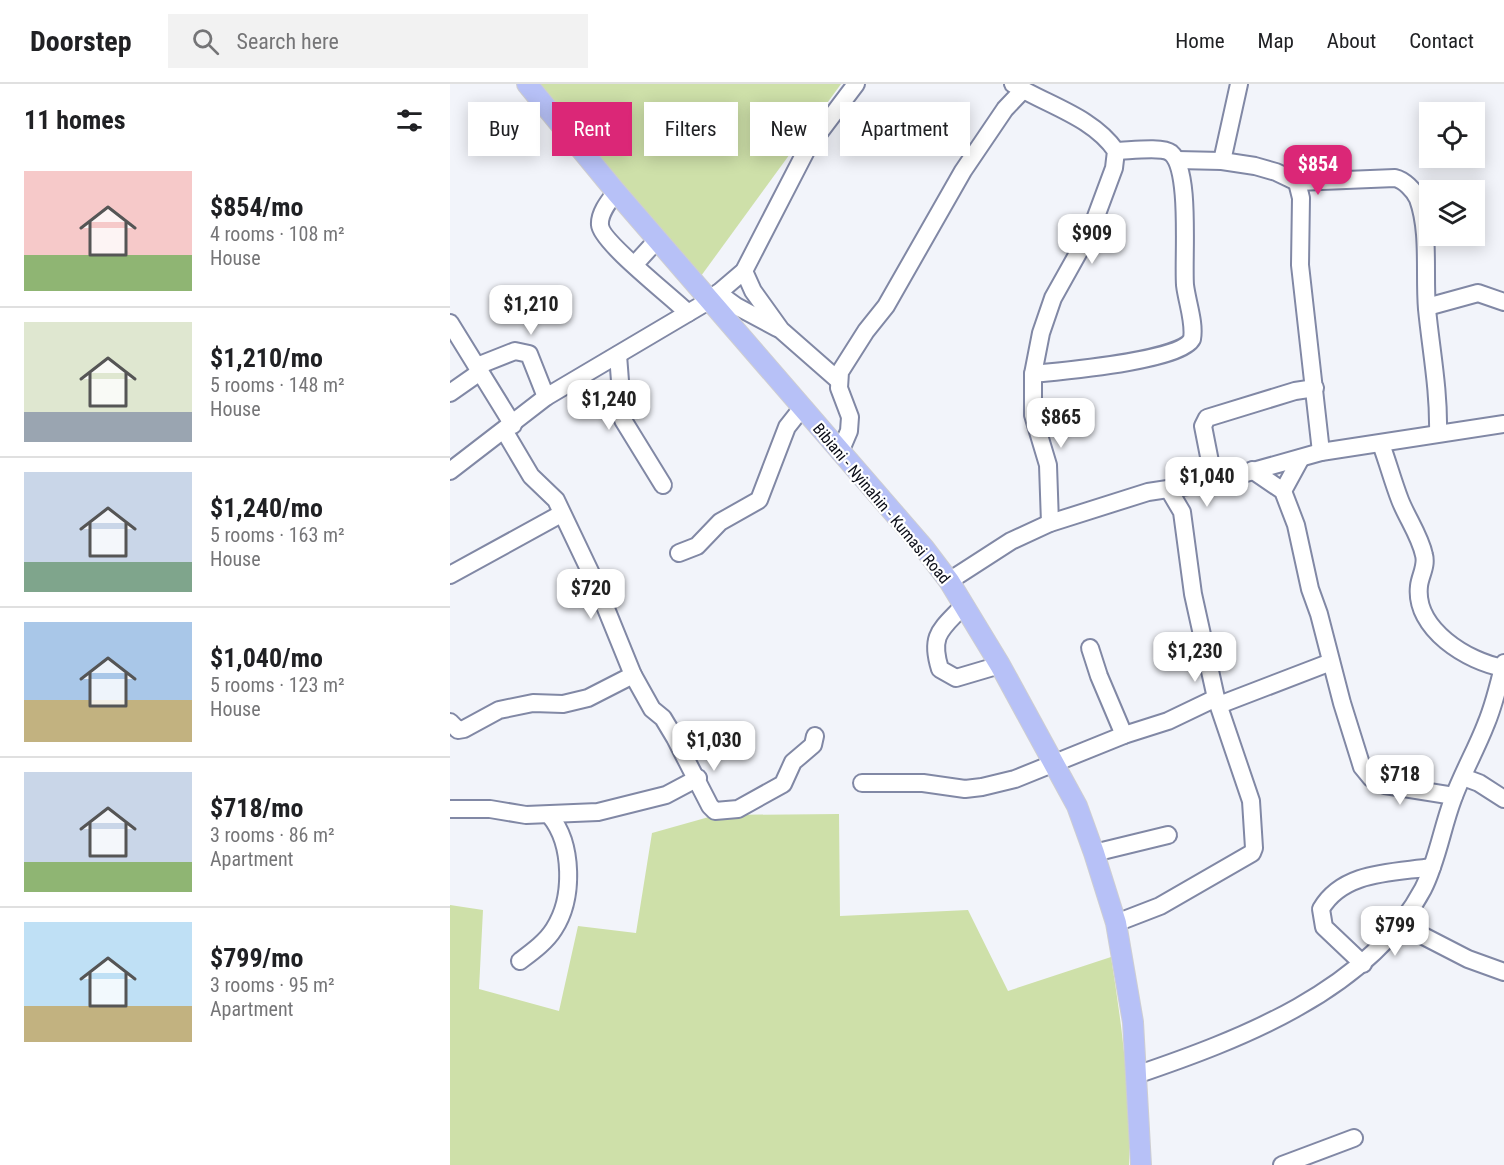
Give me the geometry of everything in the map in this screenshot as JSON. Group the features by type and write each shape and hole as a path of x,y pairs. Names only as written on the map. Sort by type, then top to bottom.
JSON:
{"main road":[{"name":"Bibiani - Nyinahin - Kumasi Road","path":"527,84 657,240 714,296 802,408 924,548 949,581 1000,665 1077,806 1116,923 1133,1022 1141,1165"}],"street":[{"path":"450,471 509,428 546,397 688,313 714,296 744,271 807,149 856,84"},
{"path":"1222,161 1239,84"},
{"path":"838,380 840,372 886,306 963,171 1018,87 1088,124 1103,135 1116,152 1114,168 1091,230 1053,298 1041,333 1031,391 1033,415 1048,465 1050,523"},
{"path":"1033,374 1117,365 1183,349 1191,342 1194,333 1185,283 1185,213 1177,160 1171,153 1162,150 1116,152"},
{"path":"1177,160 1222,161 1276,172 1297,182 1395,178 1409,186 1417,198 1423,227 1427,308 1439,400 1438,432"},
{"path":"1297,182 1302,214 1300,265 1321,452"},
{"path":"1302,214 1321,182"},
{"path":"616,192 606,206 599,224 603,236 612,248 635,264 688,313"},
{"path":"635,264 657,240"},
{"path":"744,271 753,291 781,330 838,380 850,417 849,431 840,452"},
{"path":"1427,308 1478,293 1504,302"},
{"path":"714,296 781,330"},
{"path":"450,323 479,369 531,476 556,500 596,584 633,675 652,709 663,718 698,778 712,808 729,812 738,809 783,784 793,762 816,741 815,736"},
{"path":"450,393 479,369 515,351 529,354 546,397"},
{"path":"618,355 623,420 663,486"},
{"path":"1182,512 1209,483 1203,426 1207,418 1295,391 1315,388"},
{"path":"679,553 697,546 720,522 759,500 787,427 802,408"},
{"path":"949,581 1011,542 1050,523 1148,492 1209,483 1321,452 1381,444 1438,432 1504,424"},
{"path":"1136,1076 1185,1059 1278,1017 1343,980 1363,964 1400,924 1422,890 1432,867 1454,796 1487,723 1504,667 1489,665 1462,651 1433,629 1424,615 1418,588 1424,555 1400,500 1381,444"},
{"path":"1283,491 1301,458"},
{"path":"1252,470 1283,491 1296,525 1310,589 1319,614 1330,662 1366,773 1385,785 1454,796"},
{"path":"1116,923 1160,906 1188,887 1252,853 1254,848 1251,801 1218,701 1193,594 1182,512 1169,490"},
{"path":"450,575 561,514"},
{"path":"964,605 938,637 934,650 940,669 956,678 1000,665"},
{"path":"1090,648 1099,676 1124,735"},
{"path":"862,783 904,782 973,788 1015,779 1124,735 1330,662"},
{"path":"450,722 458,730 499,710 533,703 551,705 572,702 607,690 633,675"},
{"path":"1463,777 1504,799"},
{"path":"450,809 490,809 549,816 623,808 666,795 698,778"},
{"path":"520,961 553,931 562,914 565,899 566,845 562,834 549,816"},
{"path":"1094,853 1168,835"},
{"path":"1363,964 1324,927 1322,909 1331,894 1348,882 1361,878 1432,867"},
{"path":"1400,924 1468,959 1504,972"},
{"path":"1282,1165 1354,1138"}],"green space":[{"path":"537,84 841,84 828,102 750,102 750,156 788,156 701,276 598,156 632,156 632,102 552,102"},
{"path":"839,814 840,916 968,910 1008,991 1111,957 1125,1061 1129,1113 1129,1165 450,1165 450,905 483,910 479,989 559,1011 578,926 636,933 652,833 716,815"}]}
